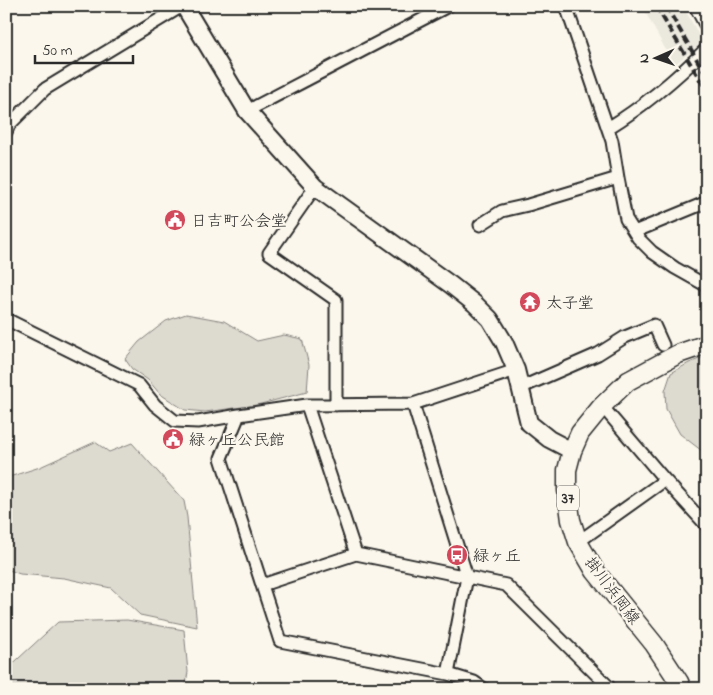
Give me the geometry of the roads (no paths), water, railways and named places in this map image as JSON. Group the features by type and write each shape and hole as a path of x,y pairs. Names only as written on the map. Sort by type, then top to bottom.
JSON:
{"main road":[{"name":"掛川浜岡線","path":"682,689 654,644 595,571 578,542 571,520 567,490 567,470 572,451 580,433 602,406 628,382 678,354 707,344"}],"street":[{"path":"6,132 9,126 45,90 183,6 248,111 315,187 451,285 490,319 504,342 516,370 529,423 549,439 572,451"},
{"path":"248,111 448,6"},
{"path":"566,6 612,141 626,219 638,238 652,252 675,268 707,286"},
{"path":"695,6 707,28"},
{"path":"608,128 628,116 707,48"},
{"path":"480,225 502,211 618,178"},
{"path":"315,187 269,253 336,300 336,405"},
{"path":"634,232 707,202"},
{"path":"6,319 139,385 155,405 175,421 198,422 307,405 413,404 516,370"},
{"path":"520,388 598,354 625,337 654,325 663,345"},
{"path":"413,404 467,577 448,674"},
{"path":"307,405 356,554"},
{"path":"602,406 707,526"},
{"path":"239,415 221,458 280,641 448,674 474,682 484,689"},
{"path":"578,542 665,480"},
{"path":"262,585 356,554 506,585 611,689"}],"railway":[{"path":"656,6 707,94"},
{"path":"666,6 707,77"}],"place":[{"name":"日吉町公会堂","path":"175,220"},
{"name":"太子堂","path":"530,302"},
{"name":"緑ヶ丘公民館","path":"173,439"},
{"name":"緑ヶ丘","path":"457,555"}]}
